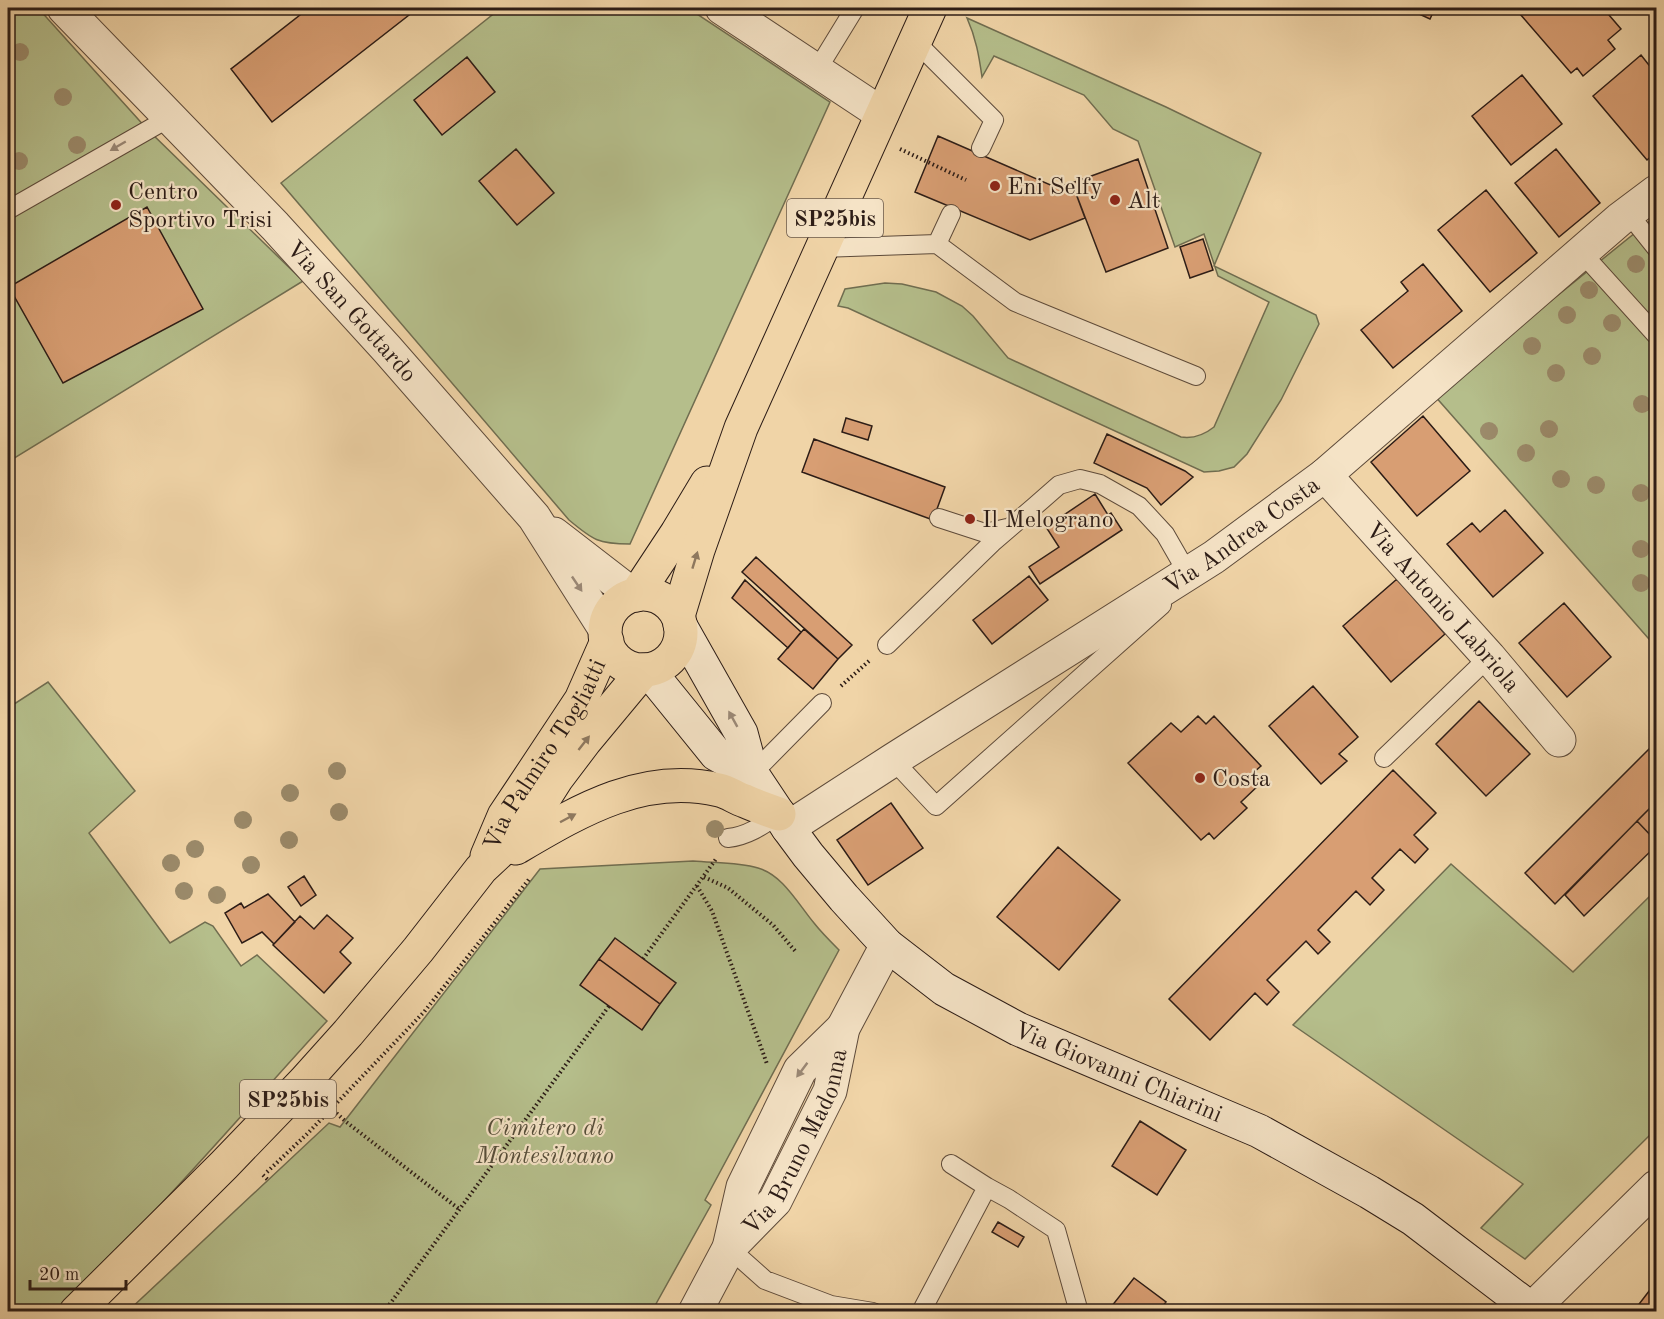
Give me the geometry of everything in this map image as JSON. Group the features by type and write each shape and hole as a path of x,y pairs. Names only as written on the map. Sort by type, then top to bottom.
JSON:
{"main road":[{"name":"SP25bis","path":"679,620 698,550 741,428 930,8"},
{"name":"SP25bis","path":"635,595 741,428"},
{"path":"635,595 653,595 674,609 679,620 680,642 676,651 664,663 646,670 634,669 617,659 610,651 606,635 608,618 623,600 635,595"},
{"name":"Via Palmiro Togliatti","path":"481,869 504,816 581,700 606,635"},
{"name":"Via Palmiro Togliatti","path":"76,1311 224,1165 304,1082 383,993 481,869 526,827 564,769 646,670"},
{"path":"481,869 578,813 621,795 645,789 666,786 723,791 784,821"}],"street":[{"name":"Via San Gottardo","path":"64,8 275,226 370,330 534,517 606,635"},
{"path":"723,8 882,114"},
{"name":"Via Andrea Costa","path":"784,821 892,760 1201,565 1325,475 1628,213 1656,192"},
{"name":"Via Antonio Labriola","path":"1325,475 1489,657 1559,740"},
{"name":"Via San Gottardo","path":"534,517 635,595"},
{"name":"Via Giovanni Chiarini","path":"679,620 741,733 752,774 784,821 837,889 887,945 944,989 1018,1029 1259,1131 1369,1192 1413,1219 1534,1310"},
{"name":"Via Giovanni Chiarini","path":"646,670 716,754 752,774"},
{"name":"Via Bruno Madonna","path":"729,1248 775,1201 830,1091 843,1028 887,945"},
{"name":"Via Bruno Madonna","path":"695,1311 729,1248 743,1187 791,1087 800,1070 843,1028"},
{"path":"1534,1310 1656,1187"}],"lane":[{"path":"817,70 855,8"},
{"path":"915,41 994,120 981,148"},
{"path":"8,210 169,118"},
{"path":"1628,213 1656,248"},
{"path":"937,243 951,214"},
{"path":"821,248 937,243 1014,302 1196,376"},
{"path":"1582,253 1656,334"},
{"path":"888,645 1012,526 1059,485 1080,479 1100,484 1139,506 1165,534 1201,565 936,806 892,760"},
{"path":"939,518 985,533 1012,526"},
{"path":"1384,758 1489,657"},
{"path":"752,774 822,703"},
{"path":"728,838 740,837 784,821"},
{"path":"951,1164 1056,1230 1079,1311"},
{"path":"921,1311 987,1187"},
{"path":"729,1248 765,1280 831,1305 873,1311"}],"path":[{"path":"894,158 899,148 966,180"},
{"path":"822,703 888,645"},
{"path":"643,959 704,877 728,838"},
{"path":"704,877 728,888 773,925 796,952"},
{"path":"697,886 712,911 772,1077 791,1087"},
{"path":"384,1311 609,1006"},
{"path":"325,1102 345,1121 459,1209"},
{"path":"263,1175 268,1180"}],"green space":[{"name":"Centro Sportivo Trisi","path":"8,8 38,8 147,129 303,281 8,462"},
{"path":"501,8 688,8 830,102 630,544 596,540 569,520 281,183"},
{"path":"967,18 1166,107 1261,153 1214,265 1204,234 1175,247 1138,141 1113,129 1084,95 994,56 982,77 977,47"},
{"path":"1656,216 1656,647 1434,395"},
{"path":"1215,266 1316,315 1319,324 1281,400 1247,454 1234,467 1219,471 1204,472 848,308 838,306 845,289 885,283 902,284 936,292 962,306 973,316 1008,358 1181,437 1195,437 1214,427 1269,302 1218,276"},
{"path":"48,682 135,791 89,833 170,943 205,922 213,926 241,966 257,955 327,1021 160,1206 54,1311 8,1312 8,708"},
{"name":"Cimitero di Montesilvano","path":"693,861 742,865 767,872 782,883 839,950 705,1200 711,1205 652,1311 127,1312 329,1123 340,1127 540,869"},
{"path":"1451,864 1573,972 1656,890 1656,1129 1525,1259 1481,1228 1523,1184 1293,1025"}],"building":[{"path":"309,8 418,8 272,122 231,69"},
{"path":"1406,8 1435,8 1430,19"},
{"path":"1528,8 1603,8 1621,29 1608,40 1615,49 1583,76 1577,68 1571,73 1520,14"},
{"path":"1641,55 1656,74 1656,152 1647,160 1593,96"},
{"path":"467,57 495,92 442,135 414,100"},
{"path":"1522,75 1562,124 1511,165 1472,116"},
{"path":"938,136 1055,187 1072,183 1085,218 1030,240 915,192"},
{"path":"516,149 554,193 517,225 479,181"},
{"path":"1556,149 1600,203 1559,237 1515,183"},
{"name":"Alt","path":"1138,159 1168,248 1106,272 1072,183"},
{"path":"1486,190 1537,253 1490,292 1438,230"},
{"path":"147,207 203,309 63,383 9,287"},
{"path":"1203,239 1213,270 1190,278 1180,247"},
{"path":"1423,264 1462,311 1393,368 1361,330 1408,291 1401,282"},
{"path":"1423,416 1470,471 1417,516 1371,462"},
{"path":"846,418 872,426 868,440 842,432"},
{"path":"1107,434 1193,477 1161,505 1147,488 1094,463"},
{"path":"814,439 945,487 933,520 802,472"},
{"path":"1095,494 1108,515 1111,513 1122,530 1040,584 1029,567 1059,547 1046,527"},
{"path":"1505,510 1543,553 1493,597 1447,544 1472,523 1480,532"},
{"path":"756,557 852,645 838,659 742,572"},
{"path":"1029,576 1048,600 992,644 973,620"},
{"path":"1397,579 1445,634 1391,682 1343,626"},
{"path":"745,580 801,632 788,648 732,598"},
{"path":"1564,603 1611,657 1567,697 1519,643"},
{"path":"804,629 838,659 813,689 778,659"},
{"path":"1313,686 1358,737 1339,754 1347,761 1321,784 1269,726"},
{"path":"1479,701 1530,754 1486,796 1436,744"},
{"name":"Costa","path":"1198,716 1206,724 1214,716 1261,766 1253,773 1262,782 1241,802 1247,808 1214,839 1209,833 1201,840 1128,763 1171,723 1181,732"},
{"path":"1656,742 1656,802 1555,904 1525,873"},
{"path":"1393,770 1436,813 1414,835 1428,849 1415,863 1400,849 1372,878 1384,890 1370,905 1356,891 1318,930 1330,942 1318,954 1306,941 1267,980 1279,992 1267,1005 1255,993 1210,1040 1169,999"},
{"path":"1656,802 1656,841 1637,821"},
{"path":"891,803 923,848 868,885 837,840"},
{"path":"1637,821 1656,841 1656,846 1584,916 1565,895"},
{"path":"1058,847 1120,900 1059,970 997,917"},
{"path":"304,876 316,895 301,906 288,887"},
{"path":"268,894 295,922 274,944 262,932 242,943 225,913 241,903 244,908"},
{"path":"327,915 353,938 340,952 351,963 324,993 273,945 300,916 314,929"},
{"path":"615,938 676,983 660,1004 599,959"},
{"path":"599,959 660,1004 642,1030 580,985"},
{"path":"1140,1121 1186,1150 1157,1195 1112,1166"},
{"path":"998,1222 1024,1237 1018,1247 992,1232"},
{"path":"1134,1278 1166,1302 1158,1312 1118,1312 1111,1307"},
{"path":"1656,1282 1656,1312 1633,1312"}],"place":[{"name":"Eni Selfy","path":"995,186"},
{"name":"Alt","path":"1115,200"},
{"name":"Centro Sportivo Trisi","path":"116,205"},
{"name":"Il Melograno","path":"970,519"},
{"name":"Costa","path":"1200,778"}]}
